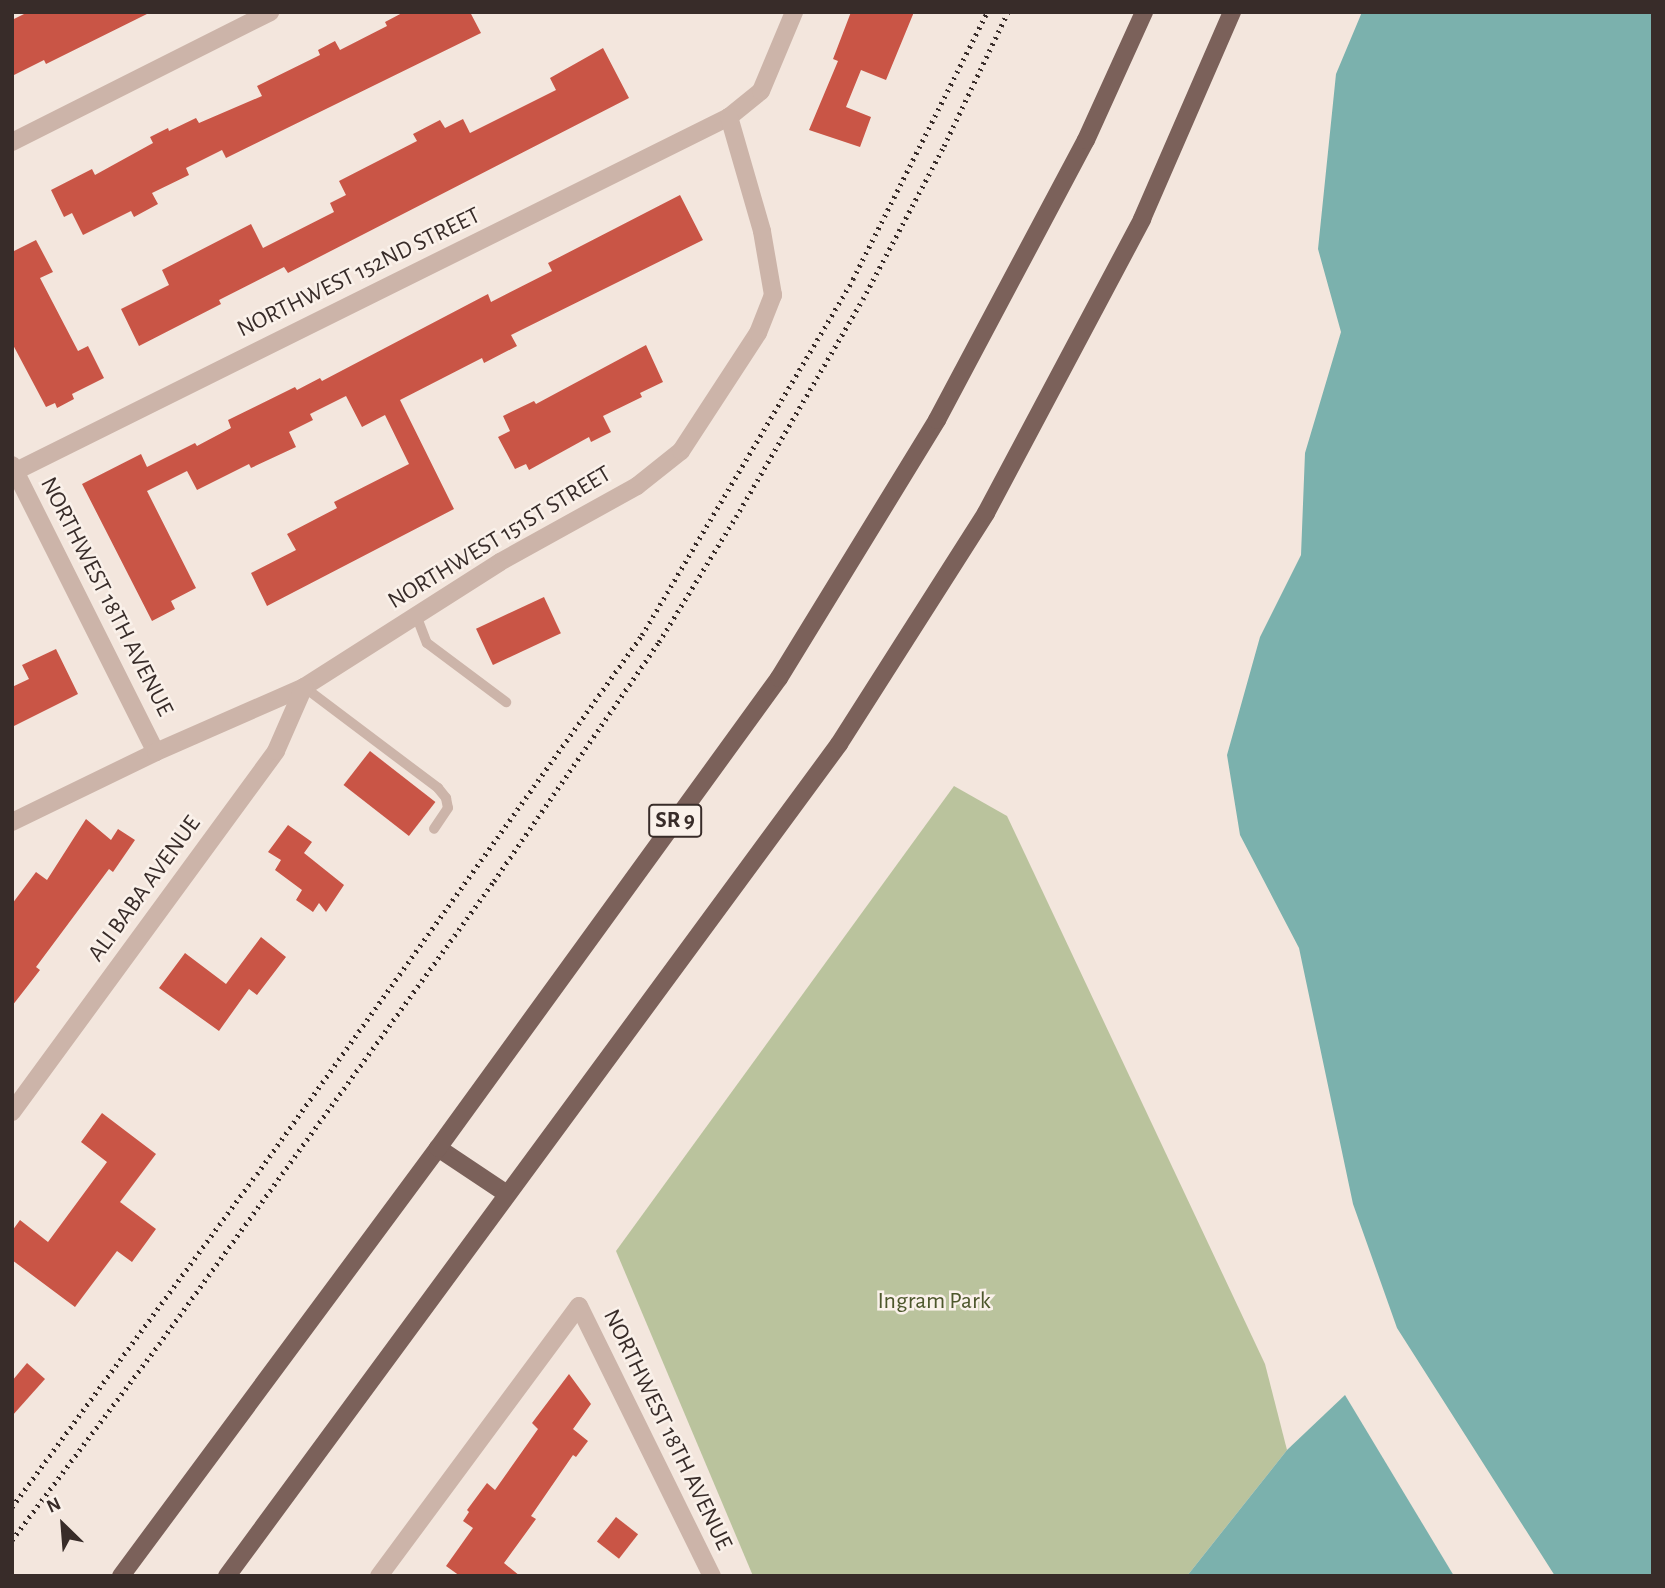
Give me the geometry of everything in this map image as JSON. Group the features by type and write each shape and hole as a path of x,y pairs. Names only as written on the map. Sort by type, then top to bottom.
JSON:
{"main road":[{"name":"SR 9","path":"121,1576 438,1147 779,678 937,420 1086,140 1144,12"},
{"path":"227,1576 839,744 986,513 1142,219 1232,12"},
{"path":"438,1147 508,1194"}],"street":[{"path":"12,142 270,12"},
{"name":"NORTHWEST 152ND STREET","path":"13,470 729,117 761,91 794,12"},
{"name":"NORTHWEST 151ST STREET","path":"12,822 156,752 304,687 500,562 637,486 681,451 758,333 773,295 762,231 729,117"},
{"name":"NORTHWEST 18TH AVENUE","path":"13,470 156,752"},
{"name":"ALI BABA AVENUE","path":"12,1112 276,751 304,687"},
{"name":"NORTHWEST 18TH AVENUE","path":"379,1576 579,1306 712,1576"}],"lane":[{"path":"416,615 427,643 506,702"},
{"path":"304,687 438,788 446,798 448,808 434,829"}],"green space":[{"name":"Ingram Park","path":"954,786 1007,816 1265,1364 1287,1450 1187,1576 753,1576 616,1251"}],"water":[{"path":"1362,12 1653,12 1653,1576 1555,1576 1397,1328 1353,1204 1299,948 1240,835 1227,755 1260,637 1301,555 1305,453 1341,332 1318,249 1336,74"},
{"path":"1345,1395 1454,1576 1187,1576 1287,1450"}],"building":[{"path":"28,12 151,12 46,64 44,60 12,76 12,20"},
{"path":"404,12 470,12 481,33 226,158 222,150 186,168 189,175 152,193 158,204 134,217 131,211 83,235 72,213 64,217 51,190 92,169 95,175 153,143 150,137 168,128 169,131 196,118 199,123 262,96 257,86 320,55 318,50 335,41 340,50 387,26 385,22"},
{"path":"851,12 914,12 886,80 861,70 846,107 871,117 860,147 809,130 838,61 833,59"},
{"path":"603,48 629,98 288,273 284,267 219,300 221,304 139,346 121,309 169,285 162,270 251,224 263,248 334,212 330,203 346,195 339,181 417,141 413,134 440,120 445,128 463,119 470,133 556,90 550,78"},
{"path":"680,195 703,240 511,335 517,346 484,363 482,358 400,400 454,509 267,606 251,573 296,550 287,534 337,508 334,502 409,464 385,415 362,427 346,396 310,414 313,420 289,432 296,447 251,468 249,464 197,490 187,471 147,491 196,588 171,601 175,609 152,621 82,484 141,454 147,467 195,443 197,446 231,428 228,420 295,387 297,390 320,378 322,381 488,294 491,302 552,271 548,263"},
{"path":"36,240 53,272 40,278 78,351 88,346 104,378 72,394 74,399 57,408 55,403 46,407 12,343 12,252"},
{"path":"646,345 663,382 640,393 642,397 603,416 611,432 591,442 589,437 529,470 526,464 515,469 498,437 510,431 503,416 534,401 536,404"},
{"path":"544,597 561,633 493,665 476,629"},
{"path":"56,649 78,694 12,727 12,687 29,679 22,665"},
{"path":"370,751 435,802 409,836 344,785"},
{"path":"86,819 111,840 118,829 135,840 113,872 109,869 36,967 40,970 12,1006 12,904 36,872 47,880"},
{"path":"288,825 312,842 304,853 344,885 326,912 319,903 313,912 296,900 302,890 275,870 281,860 268,852"},
{"path":"261,937 286,957 257,995 249,989 219,1031 159,988 185,953 226,984"},
{"path":"102,1113 156,1154 120,1202 156,1229 132,1262 117,1251 75,1307 12,1260 12,1231 20,1220 48,1242 107,1162 81,1142"},
{"path":"27,1363 45,1379 12,1416 12,1381"},
{"path":"569,1374 591,1404 573,1429 588,1441 576,1457 573,1455 531,1516 536,1519 504,1563 520,1576 460,1576 446,1566 473,1528 463,1521 469,1512 467,1510 487,1483 495,1490 538,1429 532,1423"},
{"path":"616,1517 638,1534 619,1559 597,1541"}],"railway":[{"path":"12,1507 257,1174 642,635 853,279 987,12"},
{"path":"12,1540 159,1344 494,881 659,642 736,517 863,299 944,146 1008,12"}]}
